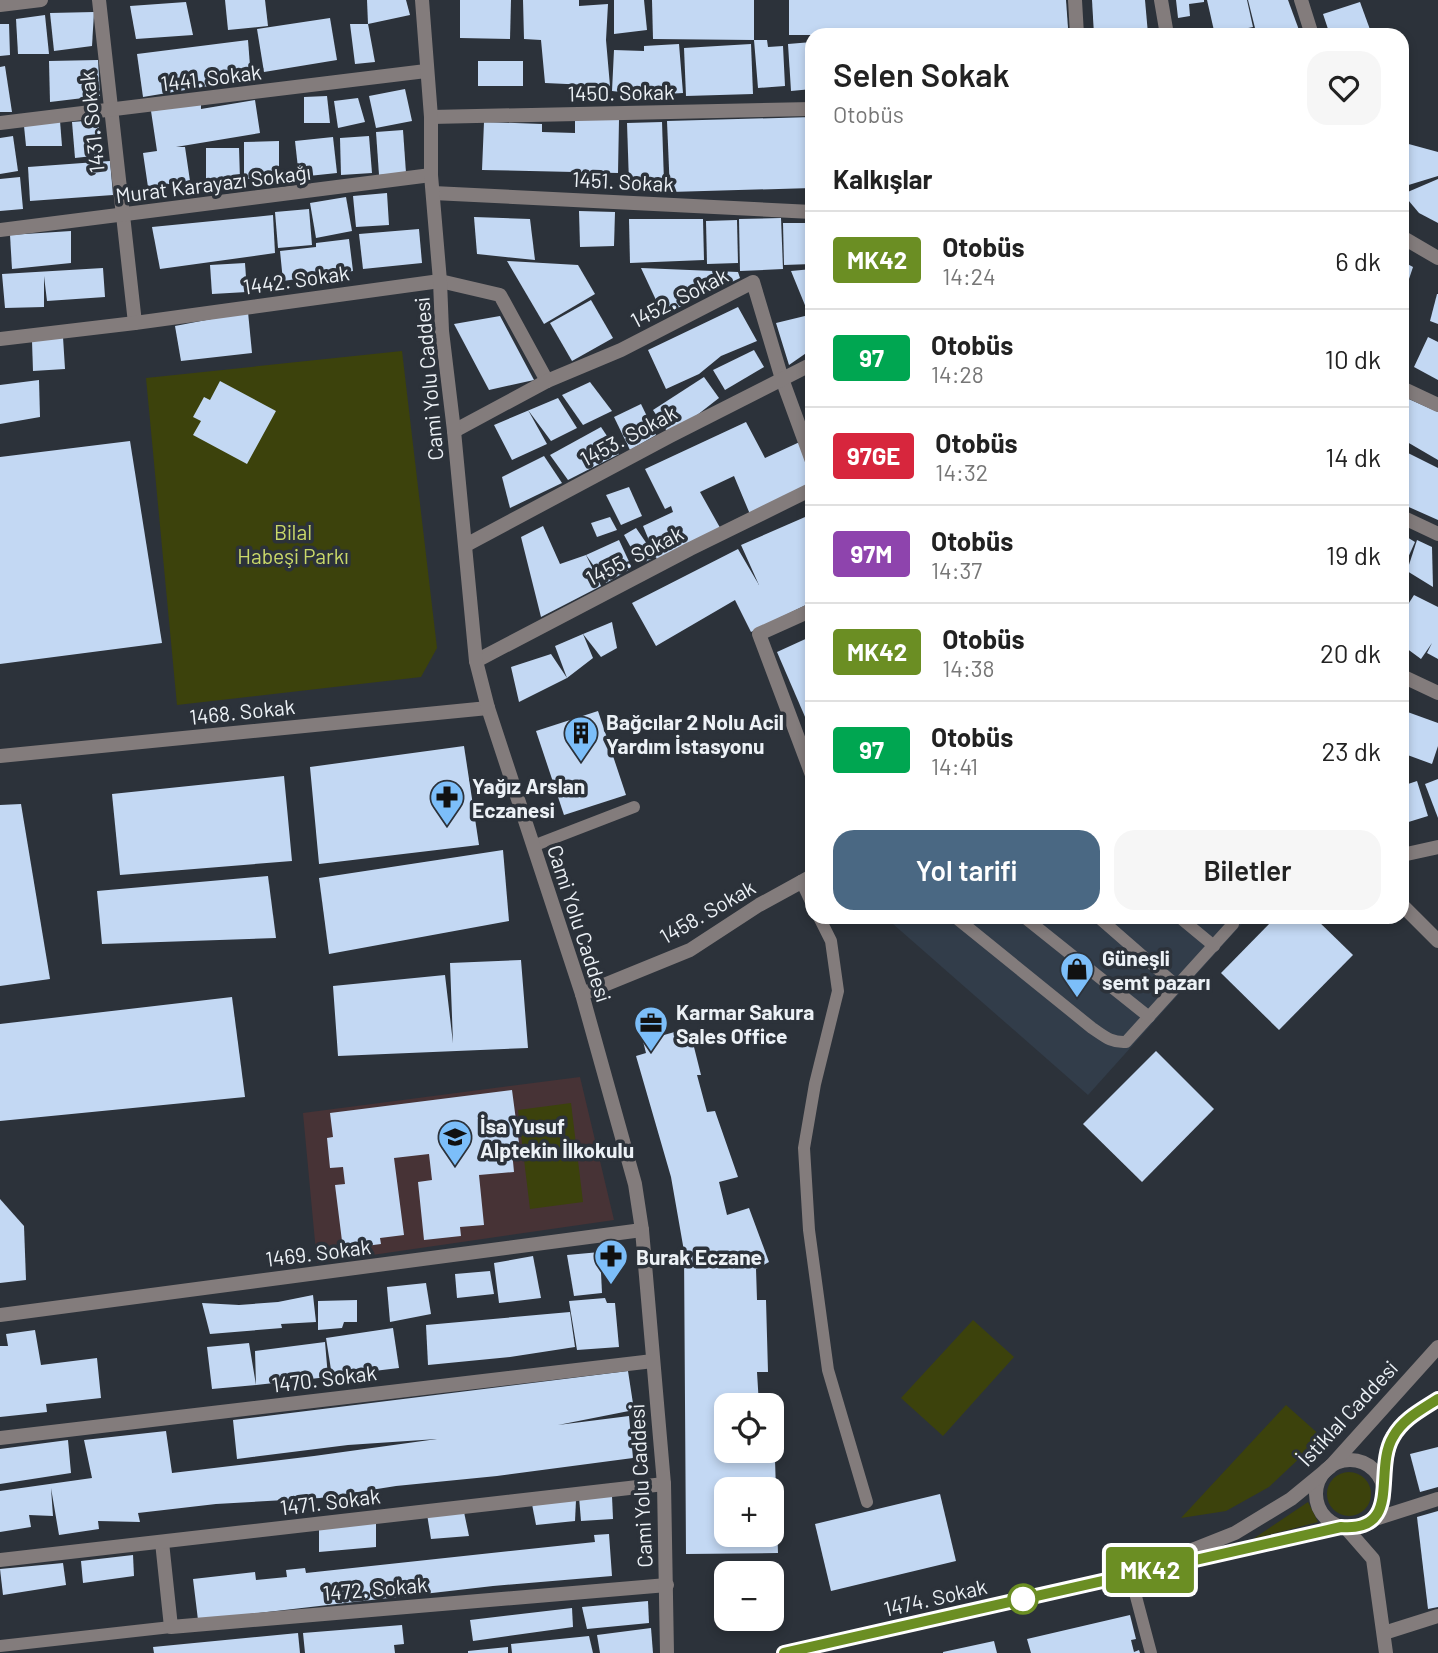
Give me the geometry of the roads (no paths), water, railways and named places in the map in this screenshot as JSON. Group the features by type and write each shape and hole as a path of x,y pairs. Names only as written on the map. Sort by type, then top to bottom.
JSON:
{"street":[{"path":"0,5 41,0"},
{"name":"1431. Sokak","path":"99,0 135,323"},
{"name":"Cami Yolu Caddesi","path":"422,0 442,331 476,661 488,708 582,994 635,1184 642,1230 664,1484 667,1653"},
{"path":"1075,0 1077,28"},
{"path":"1161,0 1166,28"},
{"path":"1301,0 1310,28"},
{"name":"1441. Sokak","path":"0,123 426,71"},
{"name":"1450. Sokak","path":"431,117 805,109"},
{"name":"Murat Karayazı Sokağı","path":"0,230 431,176"},
{"name":"1451. Sokak","path":"433,193 805,212"},
{"path":"1409,241 1438,258"},
{"name":"1442. Sokak","path":"0,339 440,281 500,295 547,381"},
{"name":"1452. Sokak","path":"454,431 547,381 621,350 753,282 782,379 805,442"},
{"name":"1453. Sokak","path":"466,545 805,368"},
{"path":"1409,391 1438,405"},
{"name":"1455. Sokak","path":"476,661 805,492"},
{"path":"1409,520 1438,534"},
{"path":"805,613 759,634 805,753"},
{"path":"1409,679 1438,693"},
{"name":"1468. Sokak","path":"0,756 488,708"},
{"path":"1409,853 1438,847"},
{"name":"1458. Sokak","path":"582,994 690,950 805,879"},
{"path":"1409,912 1438,941"},
{"name":"1469. Sokak","path":"0,1315 642,1230"},
{"name":"İstiklal Caddesi","path":"1130,1574 1235,1534 1291,1499 1330,1467 1438,1347"},
{"name":"1470. Sokak","path":"0,1438 653,1361"},
{"path":"1372,1520 1379,1512 1384,1492 1386,1458 1392,1438 1409,1417 1438,1399"},
{"path":"1384,1492 1377,1473 1360,1461 1339,1462 1330,1467 1322,1474 1316,1495 1323,1515 1343,1527 1373,1559 1386,1653"},
{"name":"1471. Sokak","path":"0,1560 664,1484"},
{"path":"1343,1527 1362,1525 1438,1499"},
{"name":"1474. Sokak","path":"784,1653 1343,1527"},
{"path":"162,1542 171,1627"},
{"name":"1472. Sokak","path":"171,1627 667,1585"},
{"path":"1384,1633 1438,1616"}],"lane":[{"path":"533,846 634,807"},
{"path":"822,924 831,942 838,991 815,1084 804,1148 809,1230 828,1370 867,1502"},
{"path":"964,924 1112,1042 1126,1042 1233,924"},
{"path":"1033,924 1149,1017"},
{"path":"1106,924 1177,986"},
{"path":"1187,924 1214,946"},
{"path":"1130,1574 1151,1653"},
{"path":"0,1646 171,1627"}],"place":[{"name":"Bağcılar 2 Nolu Acil Yardım İstasyonu","path":"581,763"},
{"name":"Yağız Arslan Eczanesi","path":"447,827"},
{"name":"Güneşli semt pazarı","path":"1077,999"},
{"name":"Karmar Sakura Sales Office","path":"651,1053"},
{"name":"İsa Yusuf Alptekin İlkokulu","path":"455,1167"},
{"name":"Burak Eczane","path":"611,1286"}],"park label":[{"name":"Bilal Habeşi Parkı","path":"293,543"}]}
